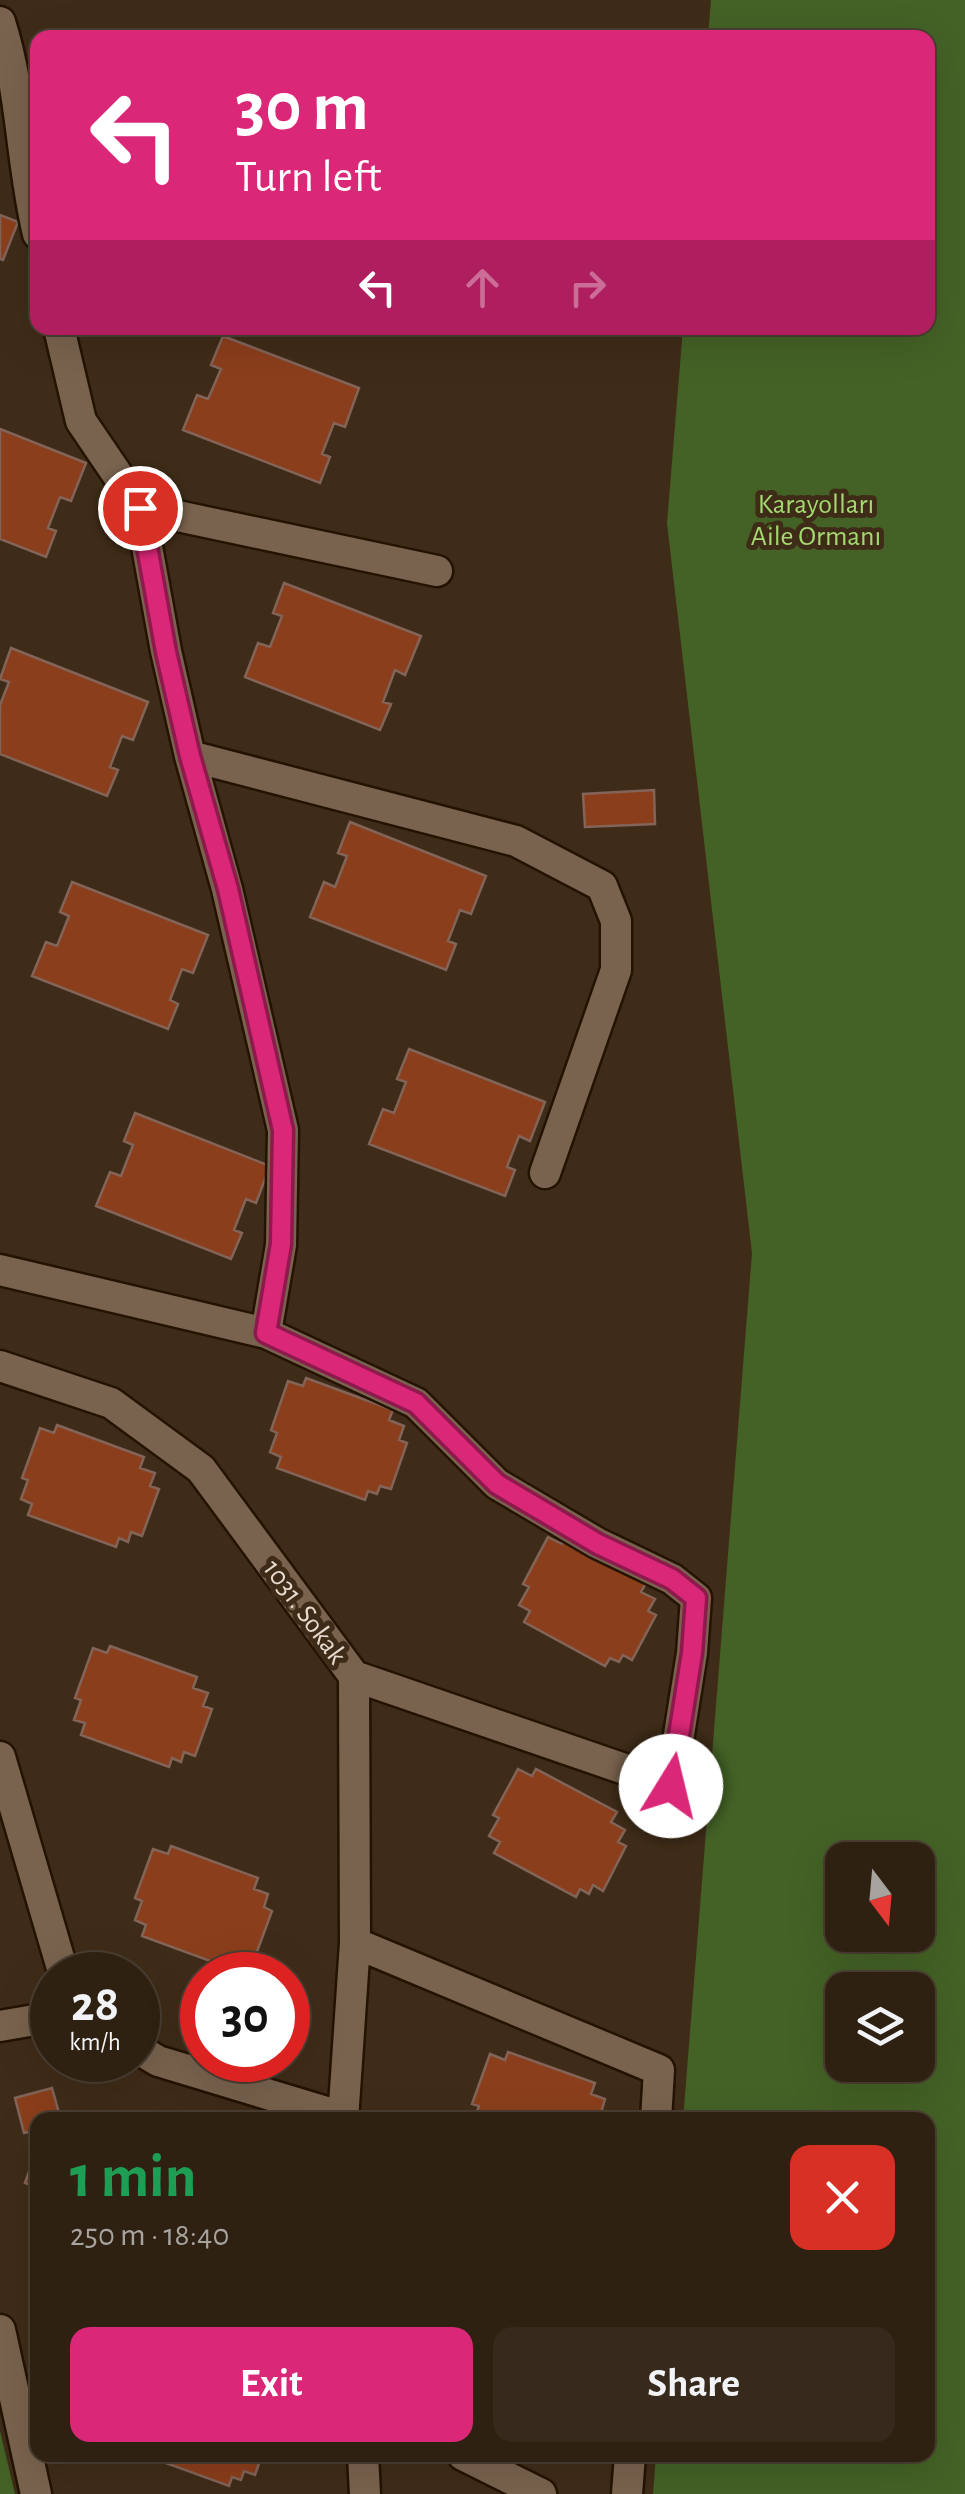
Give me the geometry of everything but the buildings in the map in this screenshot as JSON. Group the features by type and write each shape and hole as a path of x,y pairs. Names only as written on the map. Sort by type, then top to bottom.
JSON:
{"street":[{"path":"0,22 24,56 26,187 30,203"},
{"path":"61,335 81,421 140,508 166,652 190,756 228,889 283,1130 281,1244 266,1333"},
{"path":"140,508 437,571"},
{"path":"190,756 516,840 602,886 616,921 616,970 544,1173"},
{"path":"0,1270 266,1333 416,1403 497,1484 598,1544 672,1579 696,1598 692,1653 671,1786 354,1676"},
{"name":"1031. Sokak","path":"0,1366 111,1403 201,1468 354,1676 355,1943 343,2112"},
{"path":"0,1757 57,1952"},
{"path":"355,1943 659,2070 656,2112"},
{"path":"0,2026 30,2021"},
{"path":"160,2062 324,2112"},
{"path":"0,2330 36,2494"},
{"path":"363,2462 365,2494"},
{"path":"477,2462 541,2494"},
{"path":"626,2494 629,2462"}],"green space":[{"name":"Karayolları Aile Ormanı","path":"711,0 965,0 965,2494 653,2494 655,2462 935,2462 935,2112 684,2112 752,1253 667,523 682,335 935,335 935,30 709,30"},
{"path":"0,2431 15,2494 0,2494"}],"route":[{"path":"140,508 166,652 190,756 228,889 283,1130 281,1244 266,1333 416,1403 497,1484 598,1544 672,1579 696,1598 692,1653 671,1786"}]}
